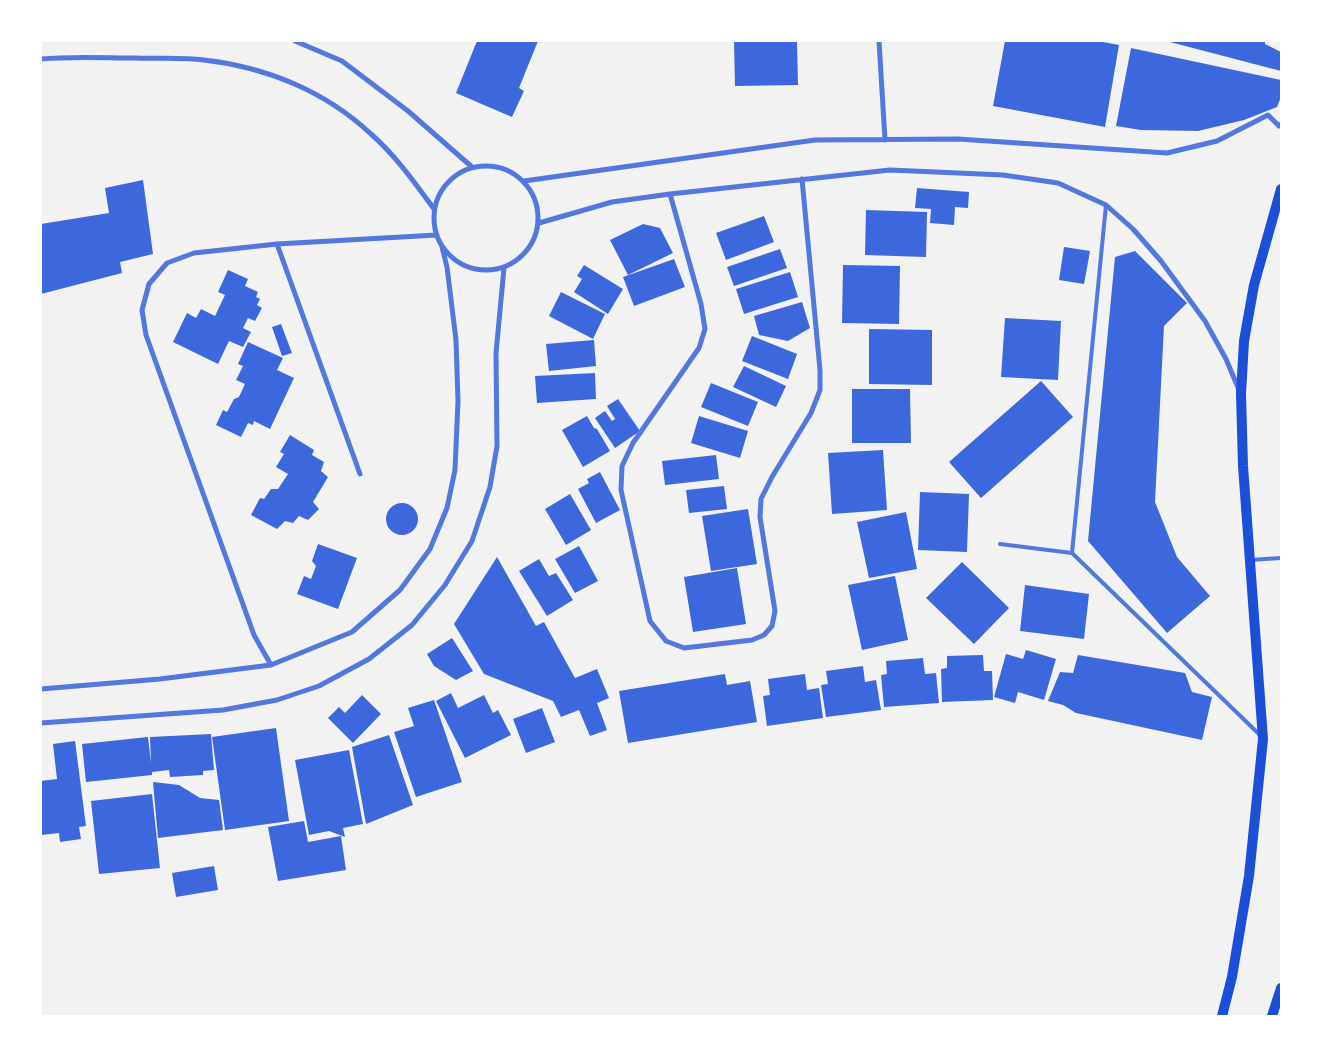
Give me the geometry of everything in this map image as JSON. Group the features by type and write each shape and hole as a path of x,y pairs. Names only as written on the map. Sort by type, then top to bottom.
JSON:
{"main road":[{"path":"1222,1016 1232,976 1250,876 1263,739 1243,466 1241,394 1244,341 1254,285 1281,189"},
{"path":"1272,1016 1281,988"}],"street":[{"path":"295,41 342,61 408,110 472,167"},
{"path":"879,41 885,140"},
{"path":"41,59 202,60 247,66 294,83 337,106 372,134 403,168 434,209"},
{"path":"524,181 815,140 958,139 1167,153 1217,141 1268,115 1278,126 1281,124"},
{"path":"41,688 160,679 271,665 352,632 400,590 430,549 447,508 455,470 458,401 456,340 447,267 437,236 434,209 441,191 454,176 472,167 500,167 513,172 524,181 536,200 539,222 534,242 522,258 504,268 481,271 459,263 442,247"},
{"path":"539,222 612,202 802,178 890,170 1003,175 1058,183 1106,205 1133,228 1161,261 1205,321 1226,358 1241,394"},
{"path":"670,194 701,304 705,329 699,348 633,443 622,466 621,490 650,621 666,642 684,648 752,640 764,635 772,626 775,611 760,516 761,499 811,413 820,390 820,370 802,178"},
{"path":"271,665 254,635 146,335 142,310 149,284 167,263 194,253 277,244 437,236"},
{"path":"277,244 360,474"},
{"path":"41,723 224,710 277,700 320,686 369,659 412,625 444,585 472,541 490,487 497,446 496,353 504,268"}],"lane":[{"path":"1072,553 1106,205"},
{"path":"1000,544 1072,553 1263,739"},
{"path":"1250,560 1281,558"}],"building":[{"path":"477,41 538,41 519,88 524,91 512,117 456,93"},
{"path":"734,41 797,41 798,85 735,86"},
{"path":"1005,41 1098,41 1119,45 1105,127 993,106"},
{"path":"1166,41 1265,41 1265,44 1281,52 1281,71"},
{"path":"1131,48 1281,80 1281,97 1277,107 1244,120 1198,131 1141,130 1116,126"},
{"path":"143,180 153,254 120,262 122,273 41,294 41,224 109,213 105,188"},
{"path":"917,188 969,192 968,208 955,207 954,225 930,223 931,209 915,208"},
{"path":"866,210 927,212 926,257 865,255"},
{"path":"764,216 774,242 726,260 716,233"},
{"path":"643,224 660,228 673,253 628,275 610,240"},
{"path":"1064,247 1090,251 1084,284 1059,280"},
{"path":"780,249 787,268 734,286 727,267"},
{"path":"1135,251 1187,303 1164,326 1155,502 1177,557 1210,596 1167,633 1088,541 1115,257"},
{"path":"674,259 685,287 634,306 623,277"},
{"path":"584,265 623,289 608,314 574,292 582,279 577,276"},
{"path":"843,265 900,266 899,324 842,323"},
{"path":"228,270 248,279 245,286 258,292 256,297 260,299 257,305 262,308 255,321 248,318 243,328 251,332 243,347 229,341 218,364 173,342 187,313 196,318 201,309 215,316 225,295 218,292"},
{"path":"790,272 798,297 744,314 736,289"},
{"path":"561,292 605,314 593,339 549,316"},
{"path":"802,302 810,328 788,341 759,335 754,316"},
{"path":"1005,318 1061,321 1058,380 1001,377"},
{"path":"281,324 292,353 282,356 272,327"},
{"path":"869,329 932,330 932,385 869,384"},
{"path":"752,336 797,354 788,379 742,361"},
{"path":"594,340 596,366 549,371 546,344"},
{"path":"248,342 283,358 277,370 294,378 270,429 254,421 253,425 248,423 241,437 216,425 223,410 227,412 234,399 239,397 245,384 236,380 243,366 238,364"},
{"path":"744,366 786,386 776,407 733,387"},
{"path":"595,373 596,399 537,403 535,376"},
{"path":"1041,381 1073,417 981,498 949,462"},
{"path":"711,383 758,402 748,426 701,407"},
{"path":"852,389 910,389 911,443 852,443"},
{"path":"618,399 640,431 615,448 595,418 605,411 612,421 615,419 607,406"},
{"path":"587,416 610,451 583,467 562,430"},
{"path":"699,416 748,431 740,458 691,443"},
{"path":"290,435 314,450 312,455 324,462 321,471 328,477 313,502 319,509 308,520 299,516 293,523 285,521 277,529 251,515 260,498 264,499 271,489 278,489 288,474 276,467 284,454 280,452"},
{"path":"883,450 887,510 832,514 828,453"},
{"path":"716,455 719,479 665,485 662,461"},
{"path":"600,472 620,510 596,523 578,489 589,483 587,479"},
{"path":"724,486 727,509 689,513 686,490"},
{"path":"920,492 969,494 967,552 918,550"},
{"path":"570,494 591,530 566,545 545,509"},
{"path":"402,503 408,504 413,508 417,513 417,525 413,530 408,534 402,535 396,534 391,530 387,525 386,519 387,513 391,508 396,504"},
{"path":"748,509 757,564 711,571 702,516"},
{"path":"906,512 917,569 869,578 857,522"},
{"path":"318,544 357,558 338,609 297,594 304,576 311,579 316,566 312,561"},
{"path":"579,546 598,581 575,593 555,559"},
{"path":"497,557 536,626 544,622 575,678 597,669 609,698 597,703 607,730 590,736 579,710 561,717 553,701 484,674 454,624"},
{"path":"539,559 549,576 556,573 573,600 547,616 519,571"},
{"path":"962,562 1009,608 974,644 926,598"},
{"path":"737,568 746,624 693,632 684,577"},
{"path":"895,576 908,640 862,650 848,585"},
{"path":"1025,585 1089,594 1084,639 1020,631"},
{"path":"452,638 473,671 456,680 434,666 427,654"},
{"path":"1026,650 1056,659 1044,700 1018,692 1015,703 994,697 1006,654 1023,659"},
{"path":"983,655 984,671 992,671 993,700 942,702 941,669 947,668 947,656"},
{"path":"1078,655 1185,673 1192,692 1212,697 1202,740 1076,713 1063,705 1048,701 1060,672 1073,673"},
{"path":"923,658 925,674 936,673 939,703 884,707 881,675 887,674 886,661"},
{"path":"863,666 865,682 876,680 881,710 826,717 821,685 828,684 826,671"},
{"path":"725,674 727,685 750,681 757,722 628,743 619,691"},
{"path":"805,674 807,690 819,688 823,718 767,726 763,696 770,695 768,679"},
{"path":"451,693 458,708 484,695 493,713 498,710 511,735 465,758 436,701"},
{"path":"362,695 381,714 353,743 328,718 339,707 345,713"},
{"path":"434,700 462,782 416,797 394,732 414,726 408,708"},
{"path":"542,708 555,742 526,753 513,719"},
{"path":"276,728 289,821 225,830 212,737"},
{"path":"211,734 214,770 203,771 203,775 170,777 169,770 152,772 152,775 86,782 82,744 148,737 151,763 150,737"},
{"path":"389,735 413,805 366,824 352,747"},
{"path":"75,741 86,826 79,827 81,839 60,842 59,833 41,835 41,781 57,779 53,744"},
{"path":"349,750 363,824 343,828 345,837 329,831 309,835 295,760"},
{"path":"153,782 179,785 200,798 219,800 223,830 158,838"},
{"path":"152,794 160,868 99,874 91,801"},
{"path":"304,821 308,842 341,836 346,870 278,881 268,827"},
{"path":"214,866 218,890 176,897 172,873"}]}
